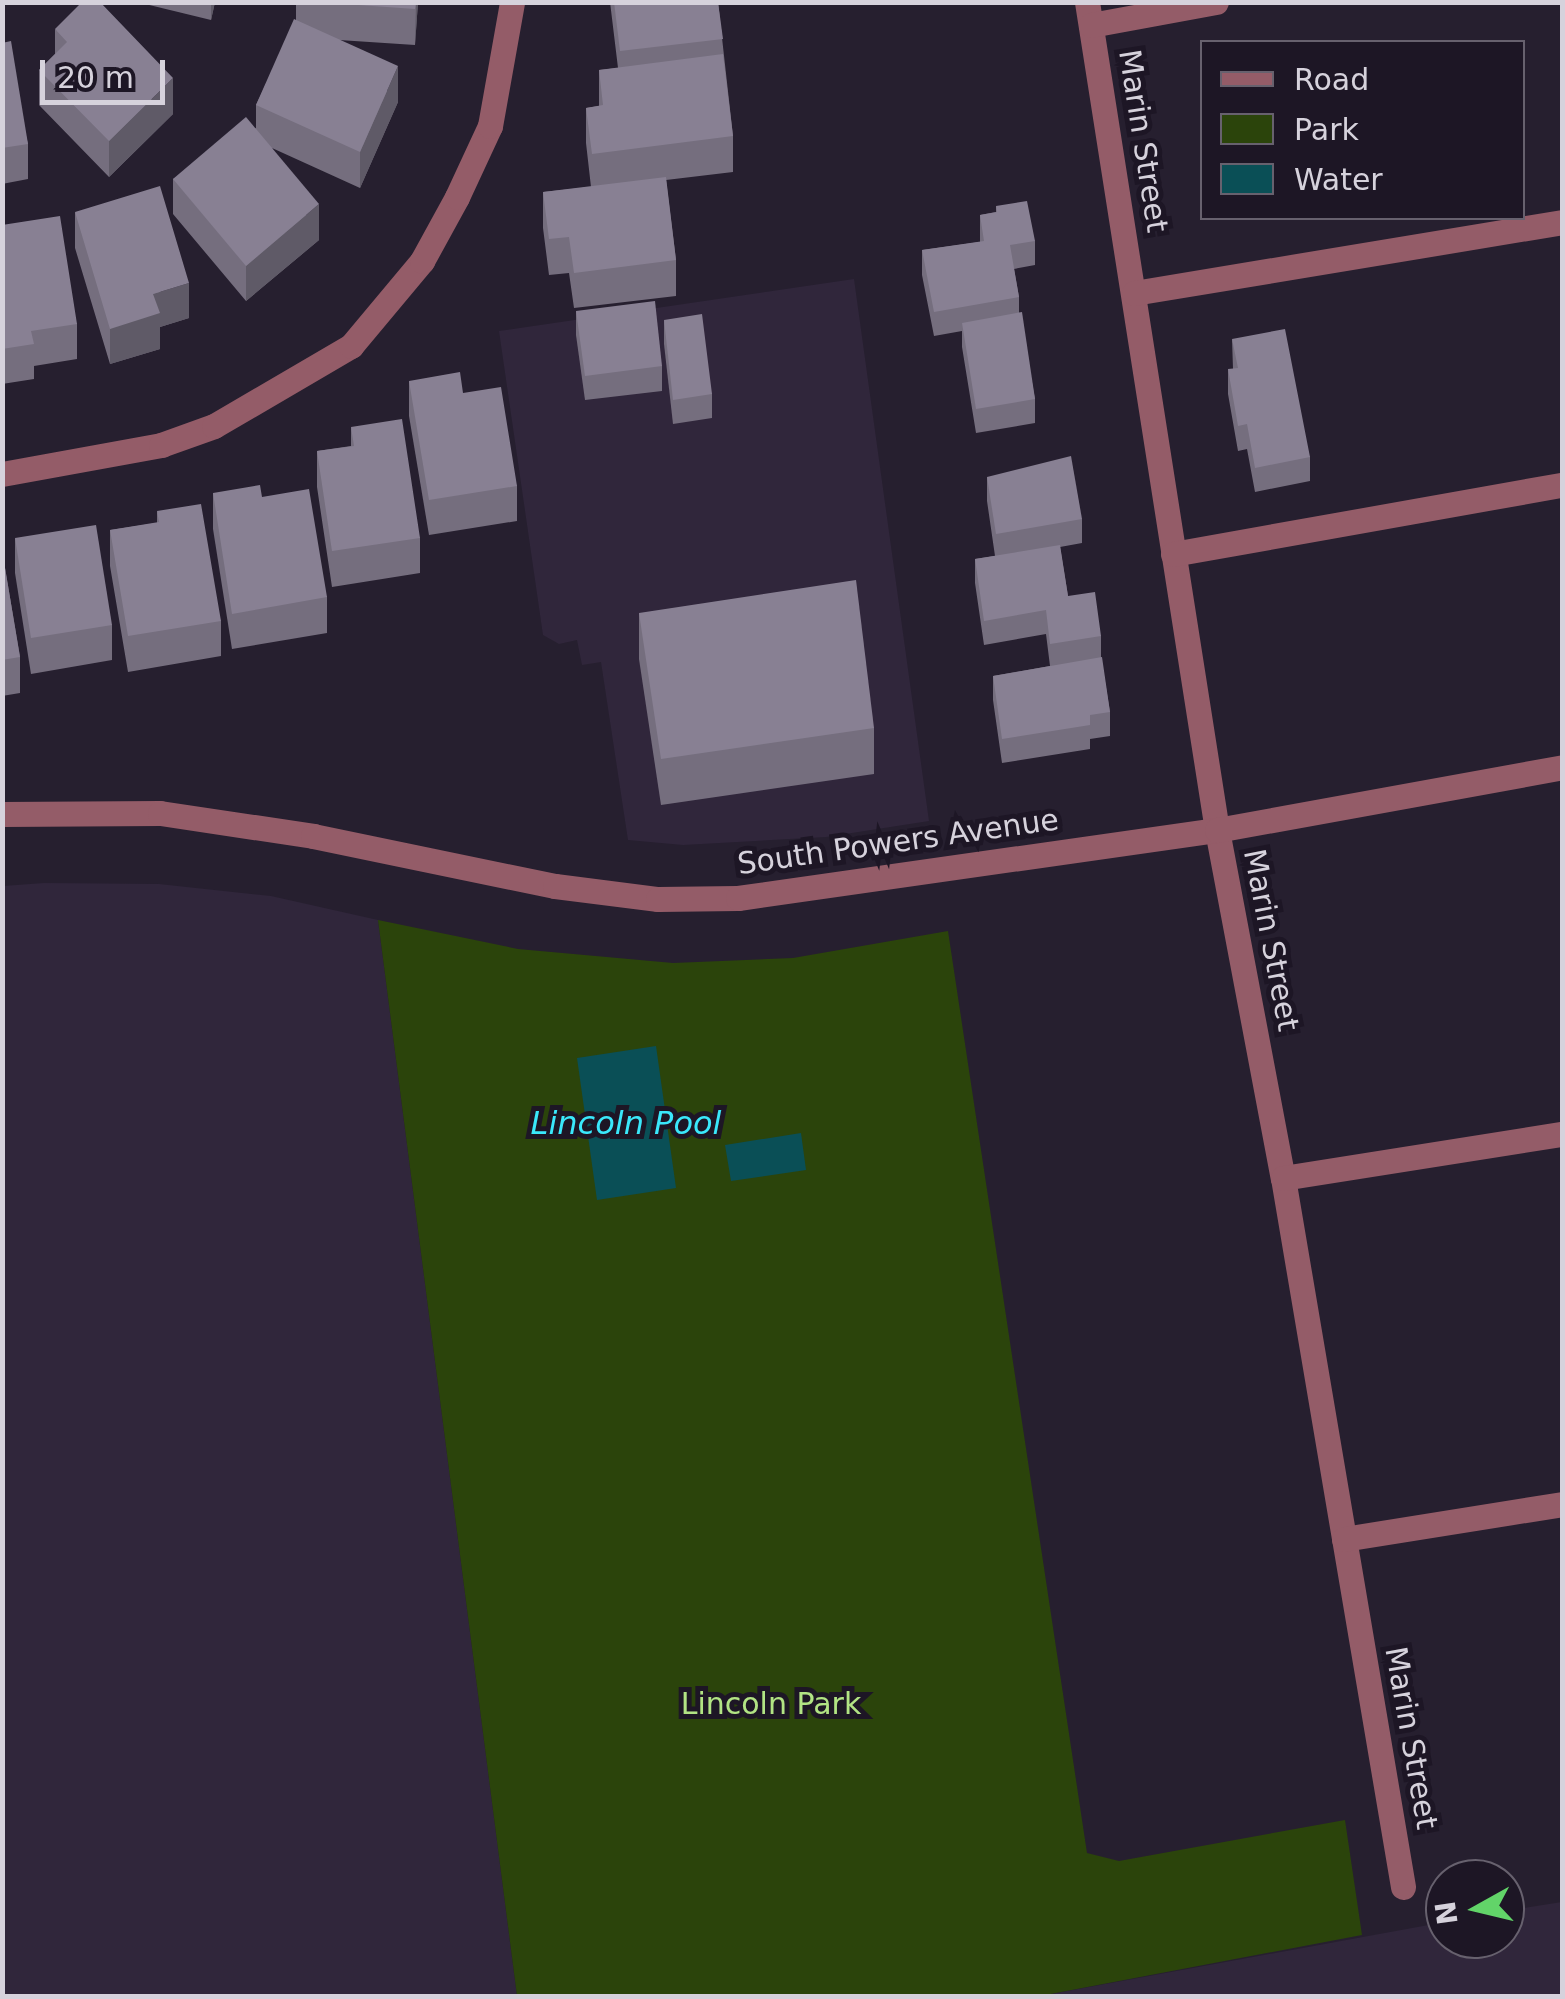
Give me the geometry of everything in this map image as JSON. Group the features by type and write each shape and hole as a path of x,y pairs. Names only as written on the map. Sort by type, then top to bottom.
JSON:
{"street":[{"path":"2,474 161,445 214,426 352,346 422,261 457,198 490,126 510,46 512,2"},
{"path":"1089,14 1216,2"},
{"name":"Marin Street","path":"1089,14 1217,830 1283,1178 1403,1887"},
{"path":"1134,293 1562,222"},
{"path":"1173,554 1562,485"},
{"name":"South Powers Avenue","path":"2,814 88,810 229,822 498,876 658,899 834,889 1217,830 1562,767"},
{"path":"1283,1178 1562,1134"},
{"path":"1344,1539 1562,1504"}],"shaded area":[{"path":"854,279 929,821 826,837 683,845 628,840 601,662 582,665 577,640 559,644 543,635 499,331"},
{"path":"159,884 271,896 378,920 517,1996 3,1996 3,886"},
{"path":"1562,1902 1562,1996 1040,1996 1425,1926 1425,1959 1525,1959 1525,1908"}],"green space":[{"name":"Lincoln Park","path":"378,920 518,949 673,963 793,958 948,931 1087,1853 1119,1861 1345,1820 1362,1935 1040,1996 517,1996"}],"water":[{"name":"Lincoln Pool","path":"656,1046 676,1188 597,1200 577,1058"},
{"path":"801,1133 806,1170 731,1181 725,1145"}],"building":[{"path":"82,2 100,2 173,78 109,141 39,70 67,42 55,29"},
{"path":"316,2 416,2 415,9"},
{"path":"614,2 718,2 723,39 620,51"},
{"path":"294,19 398,66 360,152 256,105"},
{"path":"11,41 28,144 2,148 2,43"},
{"path":"723,54 733,136 592,154 586,108 603,105 599,70"},
{"path":"246,117 319,204 246,266 173,179"},
{"path":"666,177 676,260 574,273 569,237 549,239 543,192"},
{"path":"160,186 189,283 153,294 160,313 110,329 75,212"},
{"path":"1027,201 1035,241 1010,245 1019,297 934,312 922,250 984,241 980,215 997,212 996,206"},
{"path":"60,216 77,324 31,331 34,344 2,349 2,225"},
{"path":"655,301 662,366 585,376 576,311"},
{"path":"1022,312 1035,399 976,409 962,323"},
{"path":"702,314 712,394 673,400 664,320"},
{"path":"1285,329 1310,457 1255,468 1247,424 1238,426 1228,369 1238,368 1232,339"},
{"path":"460,372 463,393 501,387 517,486 429,500 409,381"},
{"path":"402,419 420,538 332,551 317,451 354,446 351,427"},
{"path":"1071,456 1082,519 996,534 987,477"},
{"path":"260,485 262,497 309,489 327,597 232,614 213,493"},
{"path":"201,504 221,621 128,636 110,530 159,522 157,511"},
{"path":"96,525 112,625 31,638 15,538"},
{"path":"1060,545 1068,596 1095,592 1101,636 1050,644 1046,610 984,621 975,559"},
{"path":"2,550 20,657 2,660"},
{"path":"856,580 874,728 661,759 639,613"},
{"path":"1102,657 1110,712 1090,715 1090,725 1002,739 993,676"}]}
